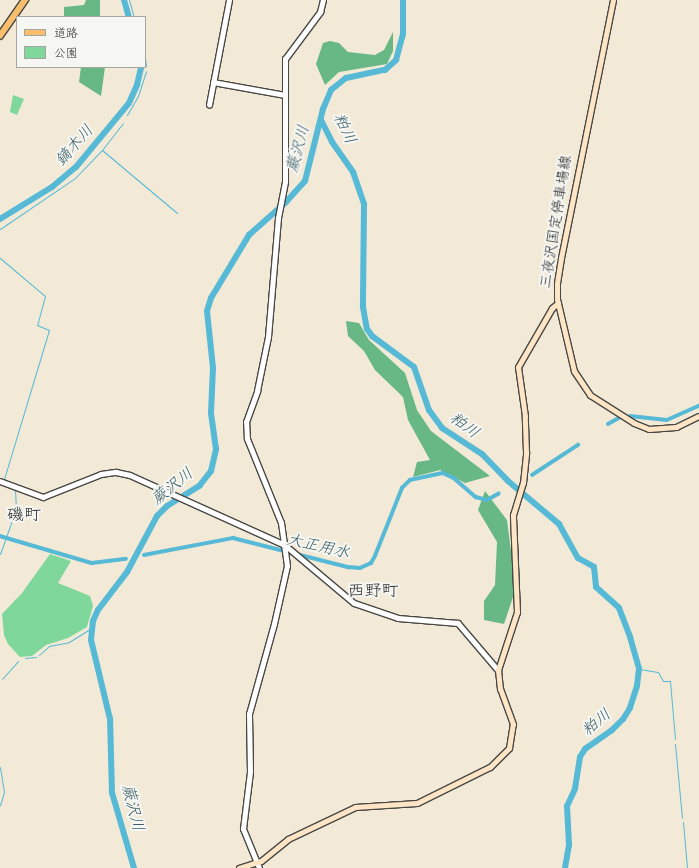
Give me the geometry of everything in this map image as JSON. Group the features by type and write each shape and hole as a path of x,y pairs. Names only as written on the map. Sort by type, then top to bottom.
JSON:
{"main road":[{"path":"0,36 26,0"},
{"name":"三夜沢国定停車場線","path":"613,0 556,284 558,303 574,371 590,395 634,423 649,429 676,427 699,416"},
{"path":"239,868 258,865 288,839 355,807 414,804 496,764 510,748 513,735 512,720 500,689 498,670 517,612 513,515 522,486 525,432 518,367 552,308 558,303"}],"street":[{"path":"209,105 229,0"},
{"path":"258,865 244,829 250,775 249,714 274,624 286,569 281,523 246,434 248,415 257,391 268,337 278,218 287,165 285,95 286,57 320,12 323,0"},
{"path":"214,82 285,95"},
{"path":"0,480 43,497 101,474 121,472 177,496 298,555 342,594 358,604 398,618 458,623 498,670"}],"green space":[{"path":"86,0 100,0 100,16 64,16 64,7 84,5"},
{"path":"393,32 393,51 387,64 339,72 325,85 316,64 323,43 330,41 339,43 348,52 375,55 384,50"},
{"path":"81,68 105,68 101,96 79,82"},
{"path":"13,95 24,99 17,115 10,112"},
{"path":"346,321 359,323 369,340 405,373 417,410 431,431 490,476 465,483 440,470 413,477 417,462 430,460 408,420 403,397 375,370 364,351 348,336"},
{"path":"485,491 507,520 514,574 513,597 504,624 484,620 484,601 495,585 497,542 478,510"},
{"path":"50,554 71,561 58,583 90,596 93,606 87,627 68,638 46,645 32,656 20,657 8,644 4,635 2,614 22,593"}],"waterway":[{"name":"鏑木川","path":"124,0 129,16"},
{"path":"129,0 134,16"},
{"name":"蕨沢川","path":"134,868 112,793 110,719 91,640 93,621 98,610 127,572 157,516 167,506 200,485 211,471 216,449 211,413 213,368 207,311 211,298 249,235 286,202 305,181 323,109 331,90 346,78 385,70 396,60 403,34 403,0"},
{"name":"鏑木川","path":"0,219 52,187 76,167 129,103 137,85 141,68"},
{"path":"127,115 138,96 146,71"},
{"name":"粕川","path":"321,120 332,142 353,172 364,204 363,307 367,329 372,336 414,367 429,410 442,428 482,454 508,481 559,524 578,558 594,567 596,587 619,608 630,637 639,669 637,686 630,708 623,719 612,730 585,749 580,757 575,789 567,806 569,845 565,868"},
{"path":"0,229 75,178 102,150 123,123"},
{"path":"102,150 177,213"},
{"path":"0,258 45,296 37,325 49,330 4,479 15,485"},
{"name":"大正用水","path":"630,416 667,420 699,406"},
{"name":"大正用水","path":"608,424 619,418"},
{"name":"大正用水","path":"532,475 578,445"},
{"name":"大正用水","path":"144,555 233,538 348,567 360,568 371,563 375,556 402,488 410,480 443,473 454,478 476,497 487,500 498,494"},
{"path":"0,554 16,509 15,488"},
{"name":"大正用水","path":"0,536 92,563 126,559"},
{"path":"39,655 49,646 69,642 91,628"},
{"path":"25,658 36,657"},
{"path":"2,679 18,661"},
{"path":"639,669 658,672 663,681 670,681 675,739"},
{"path":"675,744 682,818"},
{"path":"0,767 4,792 0,805"},
{"path":"683,822 687,868"}],"district":[{"name":"磯町","path":"24,516"},
{"name":"西野町","path":"373,592"}]}
